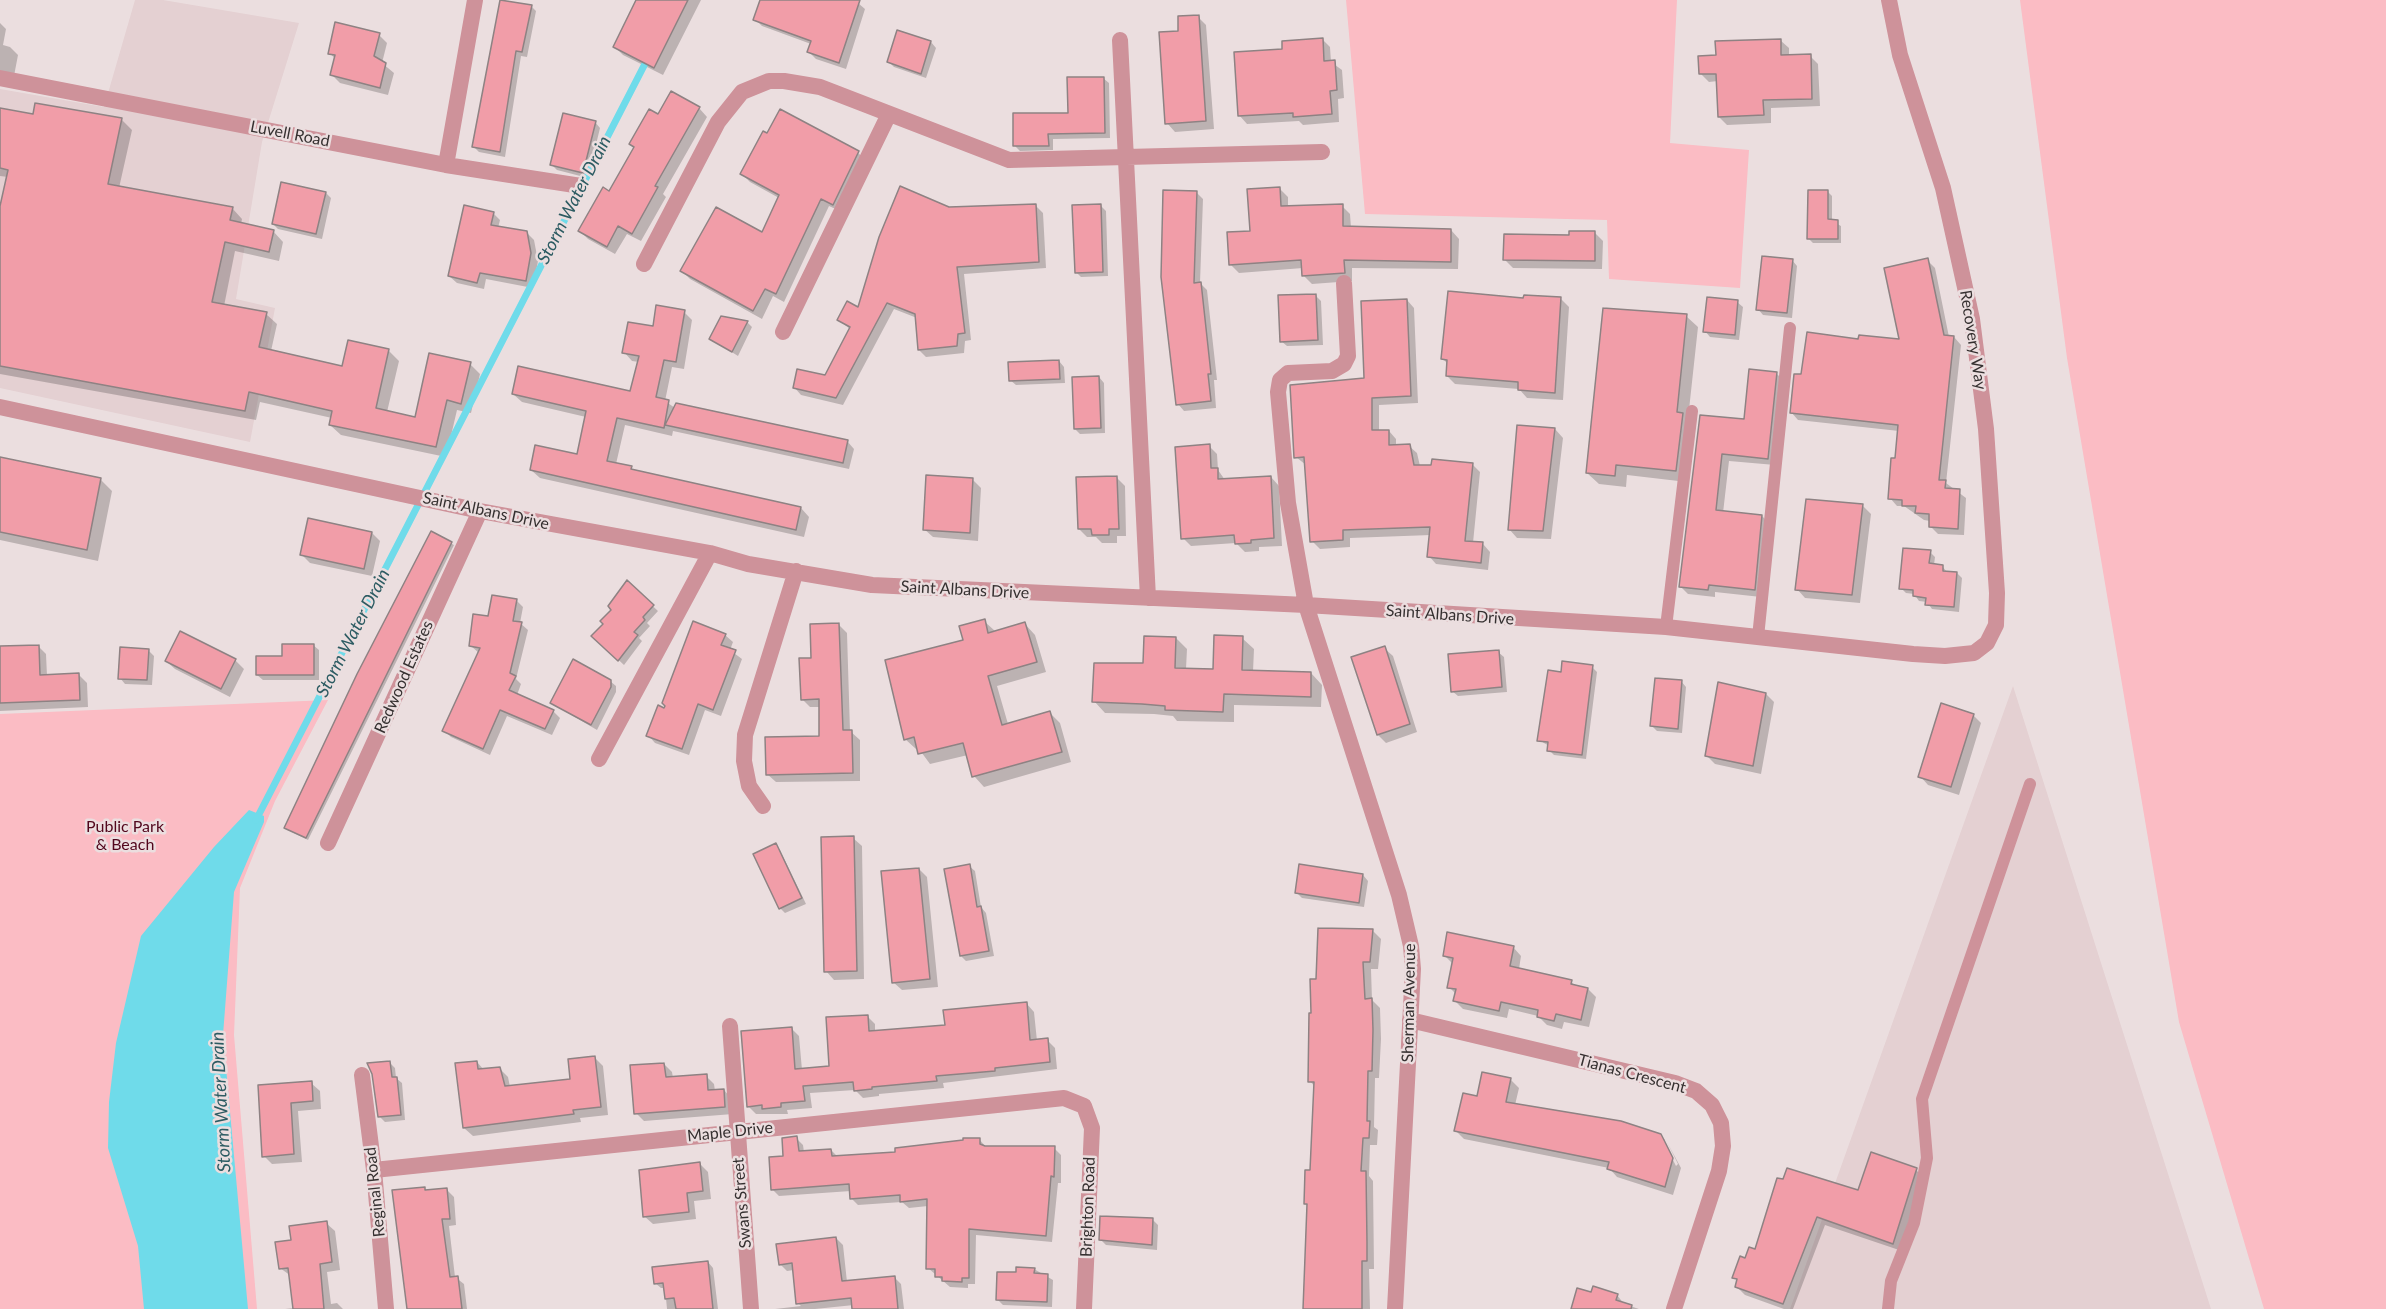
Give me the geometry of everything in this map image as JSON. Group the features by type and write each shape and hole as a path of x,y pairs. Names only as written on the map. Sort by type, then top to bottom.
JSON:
{"street":[{"path":"446,165 475,0"},
{"name":"Recovery Way","path":"1889,0 1900,55 1943,188 1972,319 1986,429 1996,625 1987,643 1974,653 1945,656"},
{"path":"1120,40 1128,157 1148,598"},
{"name":"Luvell Road","path":"0,78 446,165 581,186"},
{"path":"644,264 718,122 742,92 769,81 820,87 1009,160 1322,152"},
{"path":"783,332 889,114"},
{"name":"Sherman Avenue","path":"1344,283 1348,356 1344,364 1332,371 1288,373 1280,380 1278,392 1288,503 1306,605 1408,926 1413,969 1395,1309"},
{"name":"Saint Albans Drive","path":"0,407 480,511 710,553 748,564 872,585 1306,605 1666,627 1945,656"},
{"name":"Redwood Estates","path":"328,843 480,511"},
{"path":"599,759 710,553"},
{"path":"763,806 749,786 744,761 745,735 796,571"},
{"name":"Tianas Crescent","path":"1410,1020 1675,1083 1696,1091 1712,1105 1721,1123 1723,1146 1719,1171 1674,1309"},
{"name":"Swans Street","path":"730,1026 736,1132 751,1309"},
{"name":"Reginal Road","path":"362,1076 374,1170 386,1309"},
{"name":"Maple Drive","path":"374,1170 1064,1098 1084,1106"},
{"name":"Brighton Road","path":"1084,1106 1092,1128 1084,1309"}],"lane":[{"path":"1758,637 1790,328"},
{"path":"1666,627 1692,411"},
{"path":"1888,1309 1891,1281 1914,1223 1927,1158 1922,1099 2030,784"}],"shaded area":[{"path":"135,0 163,0 299,23 262,142 236,299 275,308 250,442 0,388 0,89 104,107"},
{"path":"2013,686 2211,1309 1790,1309"}],"green space":[{"path":"1346,0 1677,0 1670,143 1749,150 1740,288 1609,279 1607,220 1365,214"},
{"path":"2020,0 2386,0 2386,1309 2264,1309 2179,1022 2067,358"},
{"name":"Public Park & Beach","path":"328,700 275,801 240,888 234,1035 257,1309 0,1309 0,714"}],"water":[{"path":"249,810 264,816 264,822 234,892 223,1035 248,1309 144,1309 138,1246 108,1148 109,1102 116,1043 141,936 214,847"}],"building":[{"path":"500,0 532,5 522,52 516,51 500,152 472,147"},
{"path":"636,0 688,0 654,68 613,47"},
{"path":"760,0 860,0 839,63 807,52 811,41 753,20"},
{"path":"1199,15 1206,121 1165,124 1159,32 1178,31 1178,16"},
{"path":"335,22 380,33 374,56 386,63 380,88 330,75 335,55 328,54"},
{"path":"897,30 931,41 921,74 887,62"},
{"path":"1323,38 1324,61 1335,60 1337,90 1330,91 1332,114 1293,117 1293,113 1238,116 1234,52 1282,49 1282,41"},
{"path":"1781,39 1781,55 1811,54 1812,99 1763,100 1764,115 1718,117 1716,74 1699,74 1698,56 1716,55 1715,41"},
{"path":"1067,77 1104,77 1105,133 1048,134 1049,146 1013,146 1013,113 1068,113"},
{"path":"671,91 700,107 655,186 658,187 632,234 618,226 607,247 578,231 603,187 609,191 634,147 629,144 649,109 658,114"},
{"path":"35,103 122,118 108,184 233,207 230,220 274,230 269,252 225,242 212,302 267,312 259,347 342,366 348,340 389,349 376,408 415,417 429,353 471,362 461,404 447,400 436,447 329,425 332,411 249,392 245,411 0,366 0,206 8,170 0,168 0,108 33,114"},
{"path":"780,109 859,151 833,205 821,199 776,294 765,289 753,311 680,271 716,207 762,232 779,195 740,174 763,131 767,133"},
{"path":"563,113 596,121 583,173 550,165"},
{"path":"281,182 326,192 316,234 272,224"},
{"path":"900,186 949,207 1036,204 1039,262 957,267 965,333 958,334 957,346 918,350 915,314 887,303 836,398 793,388 797,369 825,375 850,327 837,320 847,301 858,307 879,237"},
{"path":"1280,187 1281,206 1343,204 1343,226 1451,229 1451,262 1344,260 1345,273 1302,276 1301,260 1229,265 1227,232 1250,231 1247,189"},
{"path":"1163,190 1197,191 1194,283 1201,282 1211,374 1208,374 1211,401 1176,405 1161,277"},
{"path":"1808,190 1828,190 1828,219 1838,220 1838,239 1807,239"},
{"path":"1101,204 1103,272 1075,273 1072,205"},
{"path":"464,205 494,212 491,225 527,231 531,253 526,281 480,273 477,283 448,276"},
{"path":"1569,231 1595,231 1595,261 1503,260 1504,234 1569,235"},
{"path":"1762,256 1793,259 1787,313 1756,310"},
{"path":"1928,258 1944,335 1954,336 1939,480 1946,480 1945,488 1960,489 1958,529 1929,527 1929,514 1915,513 1916,506 1902,506 1902,500 1888,499 1891,458 1895,458 1898,425 1790,413 1794,374 1801,374 1807,332 1858,339 1859,335 1899,339 1884,268"},
{"path":"1448,291 1523,298 1524,295 1561,297 1555,393 1518,390 1518,382 1446,376 1447,360 1441,359"},
{"path":"1316,294 1318,340 1280,342 1278,295"},
{"path":"1707,297 1738,300 1735,335 1703,332"},
{"path":"1407,299 1411,396 1372,398 1372,430 1389,430 1389,445 1410,444 1414,465 1431,465 1432,459 1473,463 1465,541 1483,542 1481,563 1427,557 1430,527 1343,530 1343,540 1310,542 1304,457 1294,458 1290,385 1364,378 1361,301"},
{"path":"656,305 685,310 676,362 664,360 656,397 669,400 664,428 617,418 607,461 632,466 631,469 801,507 796,530 530,470 535,445 577,454 586,411 512,394 518,366 630,391 639,356 622,353 628,322 653,326"},
{"path":"1603,308 1687,314 1677,412 1683,413 1676,471 1616,465 1615,476 1586,473"},
{"path":"721,316 748,321 732,352 709,339"},
{"path":"1059,360 1060,379 1009,381 1008,362"},
{"path":"1749,369 1777,372 1768,459 1722,454 1716,510 1762,515 1755,590 1709,585 1708,590 1679,587 1700,415 1744,419"},
{"path":"1099,376 1101,428 1074,429 1072,377"},
{"path":"676,403 848,440 843,463 665,425"},
{"path":"1517,425 1555,428 1543,531 1508,530"},
{"path":"1210,444 1211,468 1218,468 1218,479 1271,476 1274,538 1235,544 1234,535 1181,539 1175,447"},
{"path":"0,457 101,478 87,550 0,532"},
{"path":"926,475 973,478 970,533 923,530"},
{"path":"1117,476 1119,529 1109,529 1109,535 1092,535 1091,529 1078,529 1076,477"},
{"path":"1806,499 1863,504 1852,595 1795,590"},
{"path":"308,518 372,532 364,569 300,555"},
{"path":"431,531 452,542 306,838 284,828 357,674"},
{"path":"1903,548 1931,550 1929,563 1943,565 1943,571 1957,572 1954,607 1925,605 1926,598 1913,596 1913,590 1899,589"},
{"path":"627,580 654,605 634,632 638,635 618,661 591,636 603,624 600,621 611,610 608,606"},
{"path":"492,595 517,599 513,621 522,622 510,673 516,676 509,690 554,710 545,729 500,710 483,749 442,731 480,648 469,646 473,614 488,616"},
{"path":"985,619 988,633 1025,622 1037,662 988,676 1002,725 1050,711 1062,752 972,777 963,743 918,754 914,737 904,740 885,660 963,640 959,626"},
{"path":"693,621 726,634 721,645 736,650 713,710 698,704 682,749 646,736 658,705 664,708 665,706 662,703"},
{"path":"839,623 843,730 852,730 853,773 766,775 765,737 819,736 819,699 801,700 799,658 811,658 810,624"},
{"path":"180,631 236,659 221,689 165,661"},
{"path":"1214,635 1243,636 1242,670 1311,672 1311,697 1224,694 1223,712 1165,710 1165,706 1092,702 1094,663 1143,663 1144,636 1176,637 1175,668 1213,669"},
{"path":"282,644 314,644 314,675 256,675 256,656 282,656"},
{"path":"39,645 40,675 79,673 80,700 0,703 0,646"},
{"path":"1385,646 1410,724 1377,735 1351,657"},
{"path":"120,647 149,649 147,680 118,679"},
{"path":"1499,650 1502,687 1451,692 1448,654"},
{"path":"573,659 611,680 611,687 591,725 550,703"},
{"path":"1562,661 1593,665 1582,755 1547,751 1548,742 1537,741 1548,670 1561,672"},
{"path":"1655,678 1682,680 1678,729 1650,726"},
{"path":"1718,682 1766,693 1753,766 1705,756"},
{"path":"1941,703 1974,714 1951,787 1918,777"},
{"path":"854,836 857,971 824,972 821,837"},
{"path":"776,843 802,898 779,909 753,854"},
{"path":"970,864 977,907 981,906 989,951 960,956 944,869"},
{"path":"1299,864 1363,874 1359,903 1295,893"},
{"path":"919,868 930,979 892,983 881,871"},
{"path":"1318,928 1373,929 1370,962 1363,962 1365,999 1372,998 1373,1030 1372,1071 1368,1071 1369,1138 1363,1138 1361,1171 1366,1171 1367,1242 1367,1261 1362,1261 1362,1309 1303,1309 1307,1204 1304,1204 1305,1170 1310,1170 1314,1082 1308,1082 1310,979 1316,979"},
{"path":"1447,932 1514,946 1510,966 1572,980 1571,984 1588,988 1581,1020 1556,1014 1554,1021 1537,1017 1538,1010 1501,1002 1499,1011 1453,1001 1456,989 1447,988 1453,958 1443,956"},
{"path":"1027,1002 1030,1040 1048,1038 1050,1062 995,1068 995,1071 936,1076 937,1081 872,1087 872,1089 854,1091 853,1082 803,1086 805,1101 781,1103 781,1107 762,1109 762,1105 747,1107 741,1031 792,1027 795,1069 829,1066 826,1017 868,1015 869,1031 945,1025 943,1010"},
{"path":"595,1056 601,1107 573,1110 574,1114 463,1128 455,1063 477,1061 478,1069 500,1067 505,1086 570,1079 568,1059"},
{"path":"390,1061 392,1077 397,1077 401,1115 378,1117 372,1074 367,1063"},
{"path":"664,1063 666,1077 707,1074 708,1090 724,1089 725,1107 634,1114 630,1065"},
{"path":"1482,1072 1511,1078 1506,1102 1621,1121 1661,1134 1673,1158 1665,1187 1607,1169 1609,1162 1454,1131 1463,1093 1477,1096"},
{"path":"312,1081 313,1101 291,1103 294,1154 262,1157 258,1085"},
{"path":"797,1136 799,1151 831,1149 832,1156 895,1152 895,1148 963,1140 963,1138 980,1138 980,1144 985,1146 1055,1146 1054,1177 1051,1176 1046,1236 969,1229 969,1278 962,1278 962,1282 942,1281 942,1277 935,1277 935,1269 926,1269 927,1199 900,1202 900,1195 850,1199 849,1184 771,1190 769,1157 783,1156 782,1138"},
{"path":"1871,1152 1917,1168 1893,1244 1817,1217 1783,1304 1735,1287 1737,1279 1732,1278 1740,1256 1745,1258 1749,1247 1755,1249 1777,1178 1783,1179 1787,1168 1858,1190"},
{"path":"700,1162 703,1191 687,1193 689,1212 643,1217 639,1170"},
{"path":"425,1187 425,1190 447,1188 450,1219 442,1219 450,1277 458,1276 462,1309 407,1309 392,1190"},
{"path":"1100,1216 1153,1218 1152,1245 1099,1240"},
{"path":"327,1221 332,1262 320,1264 324,1309 293,1309 288,1268 279,1269 275,1242 291,1240 289,1226"},
{"path":"836,1237 842,1281 895,1276 898,1309 852,1309 851,1298 796,1304 792,1263 779,1265 776,1244"},
{"path":"708,1261 713,1309 676,1309 674,1298 665,1299 663,1283 654,1284 652,1267"},
{"path":"1016,1267 1035,1268 1034,1273 1048,1274 1047,1302 996,1300 997,1272 1016,1272"},
{"path":"1593,1286 1618,1294 1616,1300 1632,1305 1631,1309 1571,1309 1577,1288 1591,1292"}],"waterway":[{"name":"Storm Water Drain","path":"256,820 649,56"}]}
